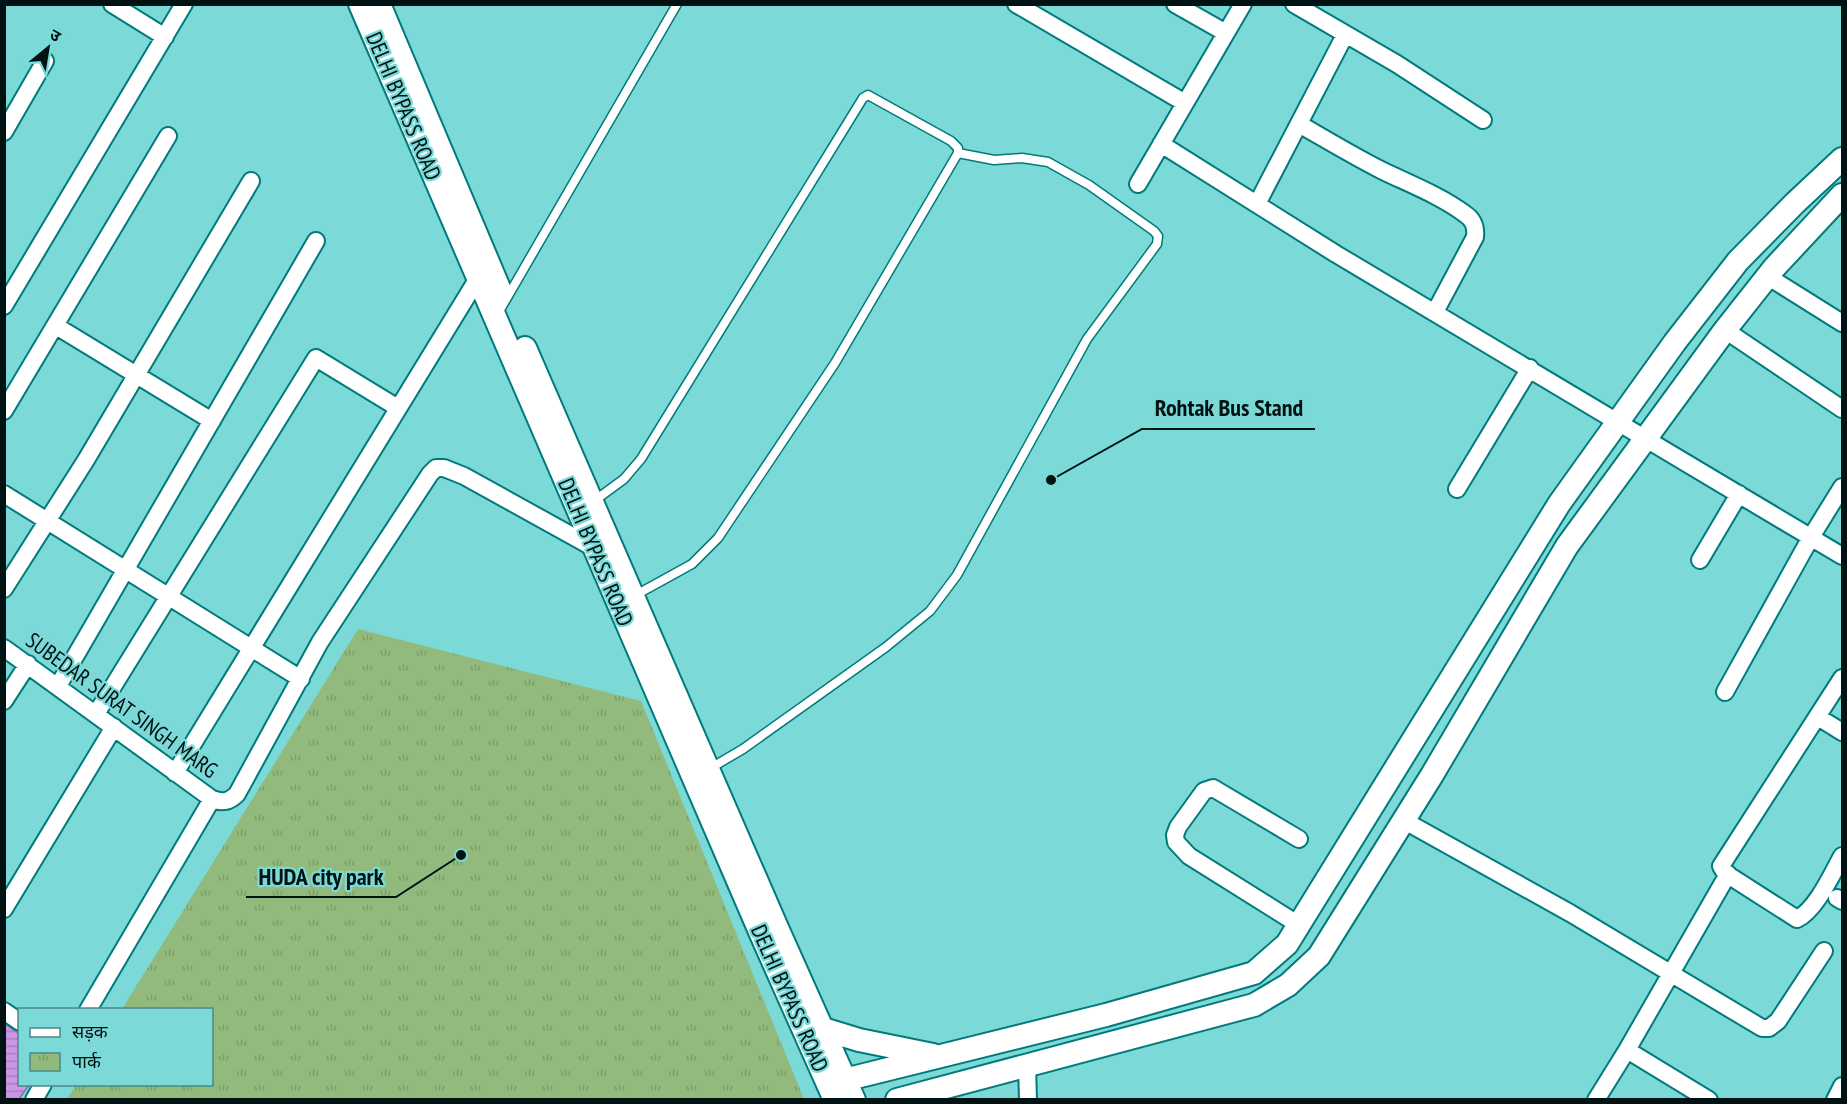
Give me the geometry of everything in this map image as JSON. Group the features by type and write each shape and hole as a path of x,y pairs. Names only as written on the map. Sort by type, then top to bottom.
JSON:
{"main road":[{"name":"DELHI BYPASS ROAD","path":"360,4 483,270"},
{"name":"DELHI BYPASS ROAD","path":"379,4 500,310 841,1090"},
{"path":"841,1090 940,1056 1106,1015 1254,973 1287,944 1559,504 1675,342 1738,261 1842,159"},
{"path":"897,1100 1254,1005 1288,985 1319,956 1567,546 1767,276 1842,195"},
{"name":"DELHI BYPASS ROAD","path":"585,505 594,548 626,600"},
{"name":"DELHI BYPASS ROAD","path":"702,775 823,1029 841,1090"},
{"path":"823,1029 859,1040 940,1056"},
{"path":"948,1100 978,1078"}],"street":[{"path":"112,4 165,37"},
{"path":"5,304 184,4"},
{"path":"1017,4 1185,103"},
{"path":"1175,4 1226,33"},
{"path":"1138,184 1243,4"},
{"path":"1294,4 1397,64 1483,120"},
{"path":"1257,204 1345,34"},
{"path":"4,132 10,110 45,61"},
{"path":"1299,124 1373,166 1442,200 1465,214 1473,222 1476,229 1475,237 1435,312"},
{"path":"4,411 168,136"},
{"path":"1161,144 1336,254 1842,556"},
{"path":"4,589 48,520 251,181"},
{"path":"58,686 316,241"},
{"path":"175,773 483,270"},
{"path":"1767,276 1842,323"},
{"path":"56,326 212,421"},
{"path":"1725,330 1842,409"},
{"path":"96,714 316,358 398,408"},
{"path":"1457,489 1530,368"},
{"path":"89,1008 212,800 222,803 231,800 237,794 320,642 436,468 444,468 464,476 594,548"},
{"path":"1725,692 1811,537 1842,487"},
{"path":"4,494 301,679"},
{"path":"1700,560 1739,494"},
{"name":"SUBEDAR SURAT SINGH MARG","path":"4,648 212,800"},
{"path":"4,701 28,664"},
{"path":"1842,678 1723,861 1723,870 1797,919 1805,915 1816,900 1842,855"},
{"path":"1818,717 1842,732"},
{"path":"4,909 114,728"},
{"path":"1299,839 1213,788 1204,791 1178,826 1175,835 1180,849 1189,856 1299,925"},
{"path":"1403,820 1570,914 1762,1028 1769,1028 1778,1021 1824,951"},
{"path":"1596,1100 1728,874"},
{"path":"4,1011 18,1021"},
{"path":"1627,1050 1709,1100"},
{"path":"1027,1065 1028,1100"},
{"path":"34,1100 42,1086"},
{"path":"1835,1100 1842,1086"}],"lane":[{"path":"500,310 677,4"},
{"path":"585,505 624,479 641,459 863,98 868,95 958,147 958,153 835,363 717,538 692,564 626,600"},
{"path":"702,775 886,647 930,611 957,575 1087,339 1156,244 1158,236 1154,231 1089,185 1048,162 1022,158 994,160 958,153"}],"green space":[{"path":"358,629 641,701 804,1099 67,1099 75,1086 213,1086 213,1008 123,1008"}],"shaded area":[{"path":"4,1023 18,1033 18,1086 28,1086 19,1099 5,1099"}],"place":[{"name":"Rohtak Bus Stand","path":"1051,480"},
{"name":"HUDA city park","path":"461,855"}]}
